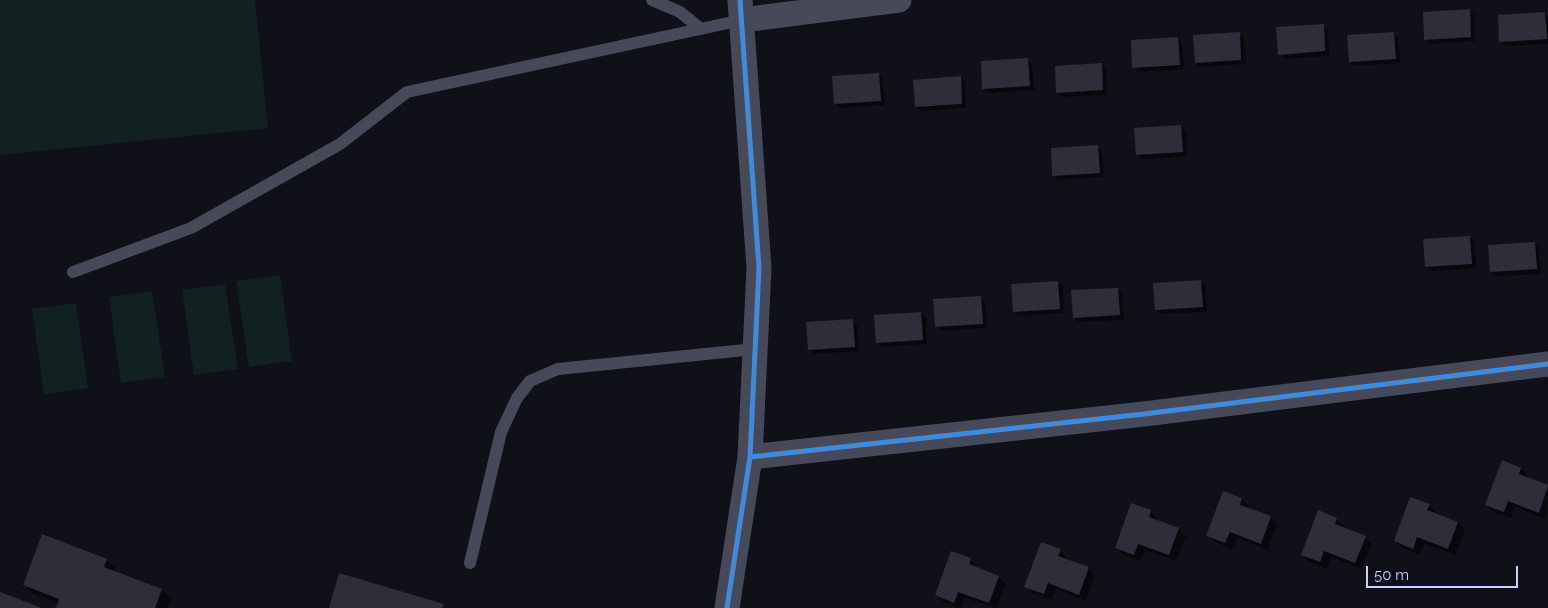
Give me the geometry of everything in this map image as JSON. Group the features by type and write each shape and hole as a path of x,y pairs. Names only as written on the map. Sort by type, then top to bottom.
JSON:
{"street":[{"path":"727,608 750,457 759,268 741,10 899,0"},
{"path":"750,457 1144,414 1548,364"}],"lane":[{"path":"652,0 680,12 701,29"},
{"path":"74,272 192,228 340,144 407,92 701,29 741,10"},
{"path":"470,563 502,432 517,398 530,381 558,368 755,350"}],"shaded area":[{"path":"0,0 255,0 268,128 0,155"},
{"path":"280,275 292,361 249,367 236,281"},
{"path":"225,284 238,369 194,375 182,290"},
{"path":"152,291 165,377 121,383 109,297"},
{"path":"76,303 88,388 44,394 32,309"}],"building":[{"path":"1470,9 1471,37 1424,40 1423,12"},
{"path":"1545,12 1547,39 1499,42 1498,15"},
{"path":"1324,24 1325,51 1278,55 1276,27"},
{"path":"1240,32 1241,60 1195,63 1193,35"},
{"path":"1394,32 1396,59 1349,62 1347,35"},
{"path":"1178,37 1180,65 1132,68 1131,40"},
{"path":"1028,58 1030,86 982,89 981,61"},
{"path":"1102,63 1103,90 1056,93 1055,66"},
{"path":"879,73 881,101 834,104 832,76"},
{"path":"961,76 962,104 915,107 913,80"},
{"path":"1181,125 1183,152 1136,155 1134,128"},
{"path":"1098,145 1100,173 1052,176 1051,148"},
{"path":"1470,236 1472,264 1425,267 1423,239"},
{"path":"1535,242 1537,269 1490,272 1488,245"},
{"path":"1201,280 1203,307 1155,310 1153,283"},
{"path":"1058,281 1060,309 1013,312 1011,284"},
{"path":"1118,288 1120,315 1073,318 1071,290"},
{"path":"981,296 983,324 935,327 933,299"},
{"path":"921,312 923,340 876,343 874,315"},
{"path":"853,319 855,347 808,350 806,322"},
{"path":"1502,460 1521,468 1519,474 1548,485 1539,513 1508,501 1504,512 1485,505"},
{"path":"1223,491 1242,498 1240,505 1271,516 1261,544 1230,532 1225,543 1206,536"},
{"path":"1410,497 1430,504 1427,510 1458,522 1448,549 1417,537 1413,549 1394,541"},
{"path":"1131,503 1151,510 1149,517 1179,528 1169,555 1138,544 1134,555 1115,548"},
{"path":"1318,510 1337,518 1335,524 1366,536 1355,563 1324,551 1320,562 1301,555"},
{"path":"42,534 107,559 104,567 162,589 155,608 56,608 59,599 23,585"},
{"path":"1041,542 1061,549 1058,556 1089,567 1079,595 1048,583 1044,594 1024,587"},
{"path":"951,551 971,558 969,564 999,576 989,603 958,592 954,603 935,595"},
{"path":"339,573 444,604 442,608 329,608"},
{"path":"0,592 42,608 0,608"}],"cycle path":[{"path":"727,608 750,457 759,268 740,0"},
{"path":"750,457 1144,414 1548,364"}]}
